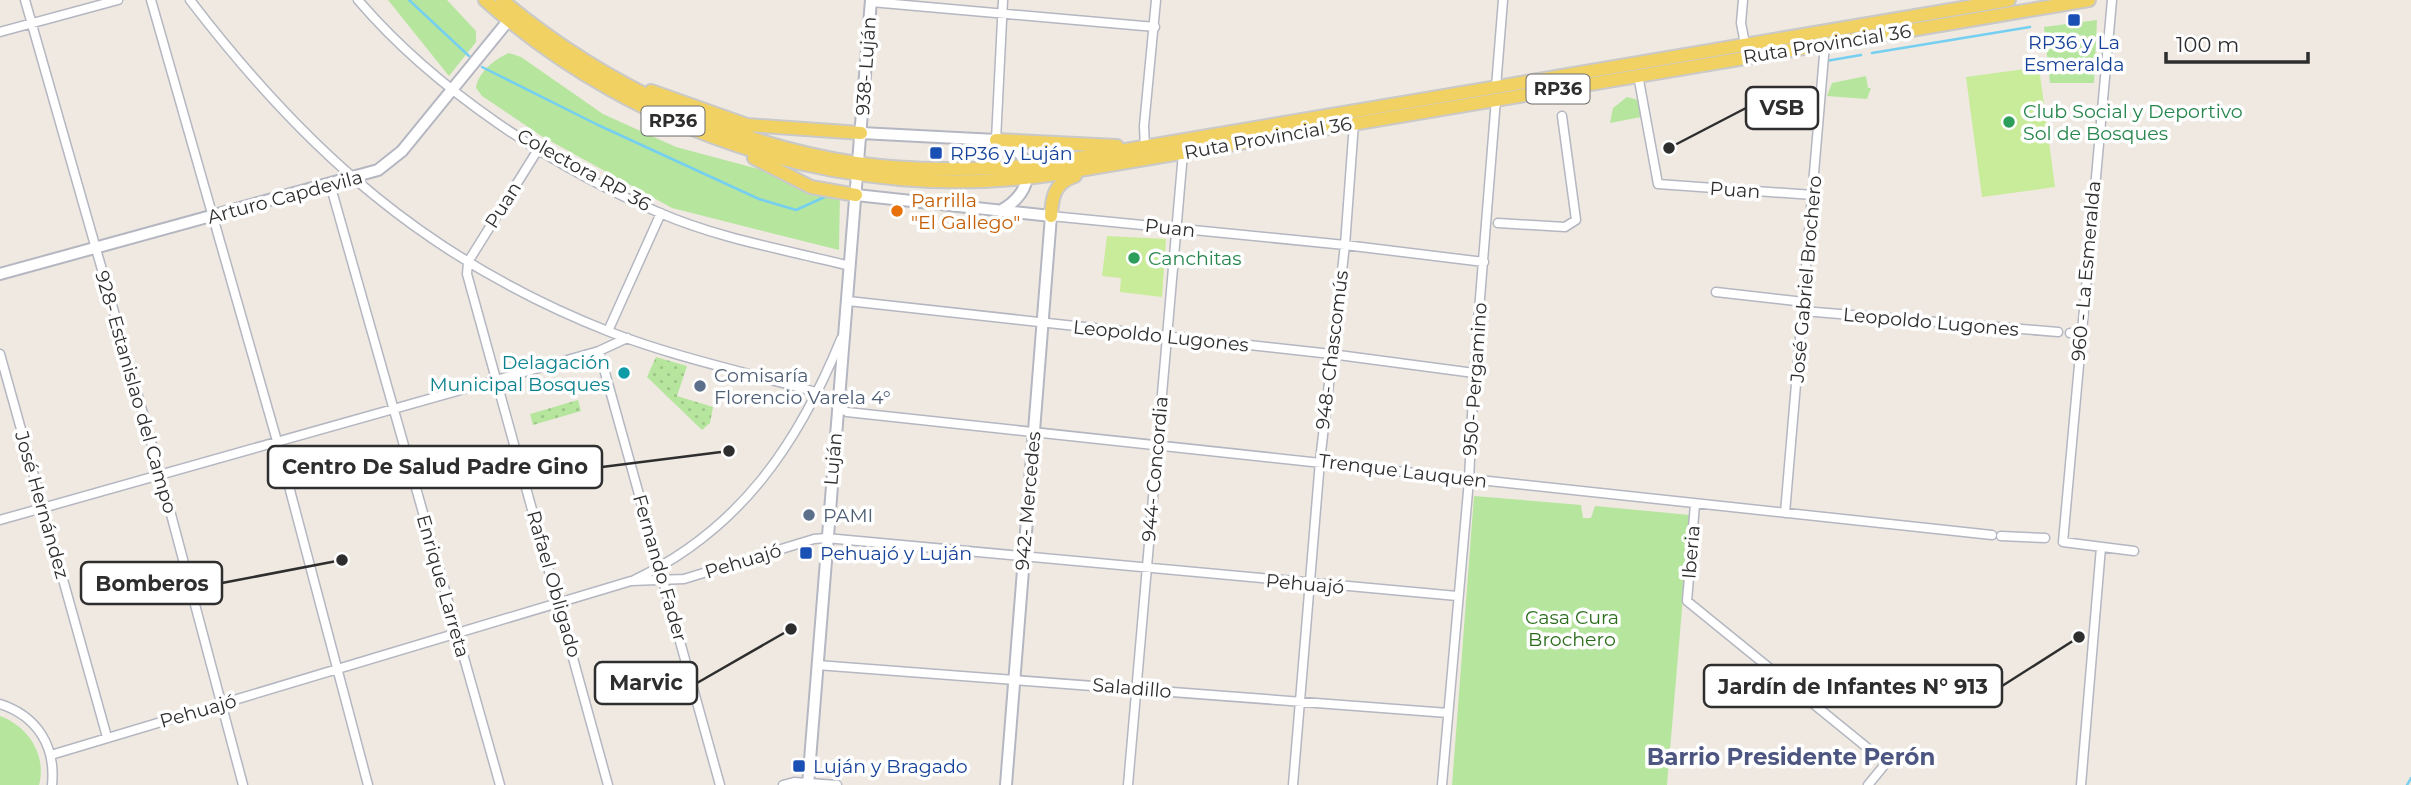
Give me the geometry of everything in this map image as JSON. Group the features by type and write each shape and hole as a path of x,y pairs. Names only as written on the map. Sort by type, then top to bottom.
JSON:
{"main road":[{"name":"Ruta Provincial 36","path":"485,0 508,21 589,78 700,132 785,160 858,169 939,168 1026,173 1102,167 1354,123 1745,44 2009,0"},
{"name":"Ruta Provincial 36","path":"502,0 566,48 669,106 736,132 858,169"},
{"name":"Ruta Provincial 36","path":"1026,173 1145,148 1496,93 1638,75 2089,0"},
{"name":"938- Luján","path":"861,133 871,1"},
{"name":"Arturo Capdevila","path":"0,274 378,170 395,158 508,21"},
{"path":"632,87 664,94 747,125 1145,148"},
{"path":"700,132 811,187 856,195"},
{"name":"Luján","path":"808,784 861,133"},
{"path":"996,140 1013,146 1026,173 1023,193 1000,211"},
{"path":"1051,216 1054,192 1062,181 1102,167"},
{"name":"Puan","path":"856,195 1051,216"},
{"name":"942- Mercedes","path":"1006,785 1051,216"}],"street":[{"name":"928- Estanislao del Campo","path":"25,0 160,473 243,785"},
{"path":"0,32 118,0"},
{"path":"151,0 277,441 368,785"},
{"name":"Trenque Lauquen","path":"190,0 277,106 351,179 409,224 468,262 608,331 819,393 847,412 1157,443 1469,480 2045,538"},
{"name":"Colectora RP 36","path":"358,0 424,67 453,90 538,148 598,183 661,213 723,235 850,266"},
{"path":"996,140 1003,0"},
{"path":"1145,148 1144,127 1156,0"},
{"name":"950- Pergamino","path":"1442,785 1469,480 1474,373 1503,0"},
{"path":"1743,0 1741,23 1745,44"},
{"name":"960 - La Esmeralda","path":"2101,547 2061,540 2112,0"},
{"path":"871,1 1155,27"},
{"name":"José Gabriel Brochero","path":"1785,513 1825,44"},
{"name":"Puan","path":"1638,75 1658,184 1813,195"},
{"path":"1498,223 1565,227 1575,223 1577,212 1562,116"},
{"name":"948- Chascomús","path":"1293,785 1320,461 1345,245 1354,123"},
{"name":"Puan","path":"468,262 538,148"},
{"name":"944- Concordia","path":"1128,785 1183,153"},
{"name":"Enrique Larreta","path":"330,184 500,785"},
{"path":"608,331 661,213"},
{"name":"Puan","path":"1051,216 1345,245 1484,262"},
{"name":"Rafael Obligado","path":"468,262 468,283 560,604 608,785"},
{"name":"Leopoldo Lugones","path":"1716,292 1803,307 2059,332"},
{"name":"Leopoldo Lugones","path":"848,302 1331,354 1474,373"},
{"path":"632,581 661,567 711,531 757,488 791,442 819,393 845,331"},
{"path":"2070,333 2080,333"},
{"path":"0,520 599,351 627,338"},
{"name":"Fernando Fader","path":"599,351 720,785"},
{"name":"José Hernández","path":"0,354 107,737"},
{"name":"Iberia","path":"1695,503 1687,601 1886,762 1868,785"},
{"name":"Pehuajó","path":"51,755 632,581 684,579 814,539 1457,596"},
{"path":"2081,785 2101,547 2134,551"},
{"name":"Saladillo","path":"817,665 1448,713"},
{"path":"0,704 19,711 33,723 51,755 52,785"},
{"path":"783,785 837,785"}],"green space":[{"path":"388,0 447,0 476,31 476,42 449,76"},
{"path":"2097,20 2094,83 2050,83 2044,27"},
{"path":"509,53 521,57 603,114 676,147 840,191 839,250 672,208 543,137 482,96 476,88 477,82 488,67"},
{"name":"Club Social y Deportivo Sol de Bosques","path":"2039,67 2055,187 1982,197 1966,77"},
{"path":"1866,76 1868,88 1871,88 1867,99 1827,96 1832,83"},
{"path":"1627,97 1638,100 1641,117 1610,123 1613,108"},
{"name":"Canchitas","path":"1107,236 1166,239 1162,297 1120,292 1121,278 1102,276"},
{"path":"656,357 687,366 677,396 713,407 710,423 702,430 647,377"},
{"path":"578,400 581,411 533,425 530,414"},
{"name":"Casa Cura Brochero","path":"1474,496 1581,505 1583,518 1591,518 1595,506 1690,515 1667,785 1452,785"},
{"path":"0,716 19,727 33,743 40,763 39,785 0,785"}],"waterway":[{"path":"409,0 469,56"},
{"path":"1872,53 2030,27"},
{"path":"1826,61 1861,55"},
{"path":"482,67 598,125 759,199 796,210 829,195"},
{"path":"2407,785 2411,778"}],"place":[{"name":"RP36 y La Esmeralda","path":"2074,20"},
{"name":"Club Social y Deportivo Sol de Bosques","path":"2009,122"},
{"name":"VSB","path":"1669,148"},
{"name":"RP36 y Luján","path":"936,153"},
{"name":"Parrilla \"El Gallego\"","path":"897,211"},
{"name":"Canchitas","path":"1134,258"},
{"name":"Delagación Municipal Bosques","path":"624,373"},
{"name":"Comisaría Florencio Varela 4°","path":"700,386"},
{"name":"Centro De Salud Padre Gino","path":"729,451"},
{"name":"PAMI","path":"809,515"},
{"name":"Pehuajó y Luján","path":"806,553"},
{"name":"Bomberos","path":"342,560"},
{"name":"Marvic","path":"791,629"},
{"name":"Jardín de Infantes N° 913","path":"2079,637"},
{"name":"Luján y Bragado","path":"799,766"}],"district":[{"name":"Barrio Presidente Perón","path":"1791,757"}]}
